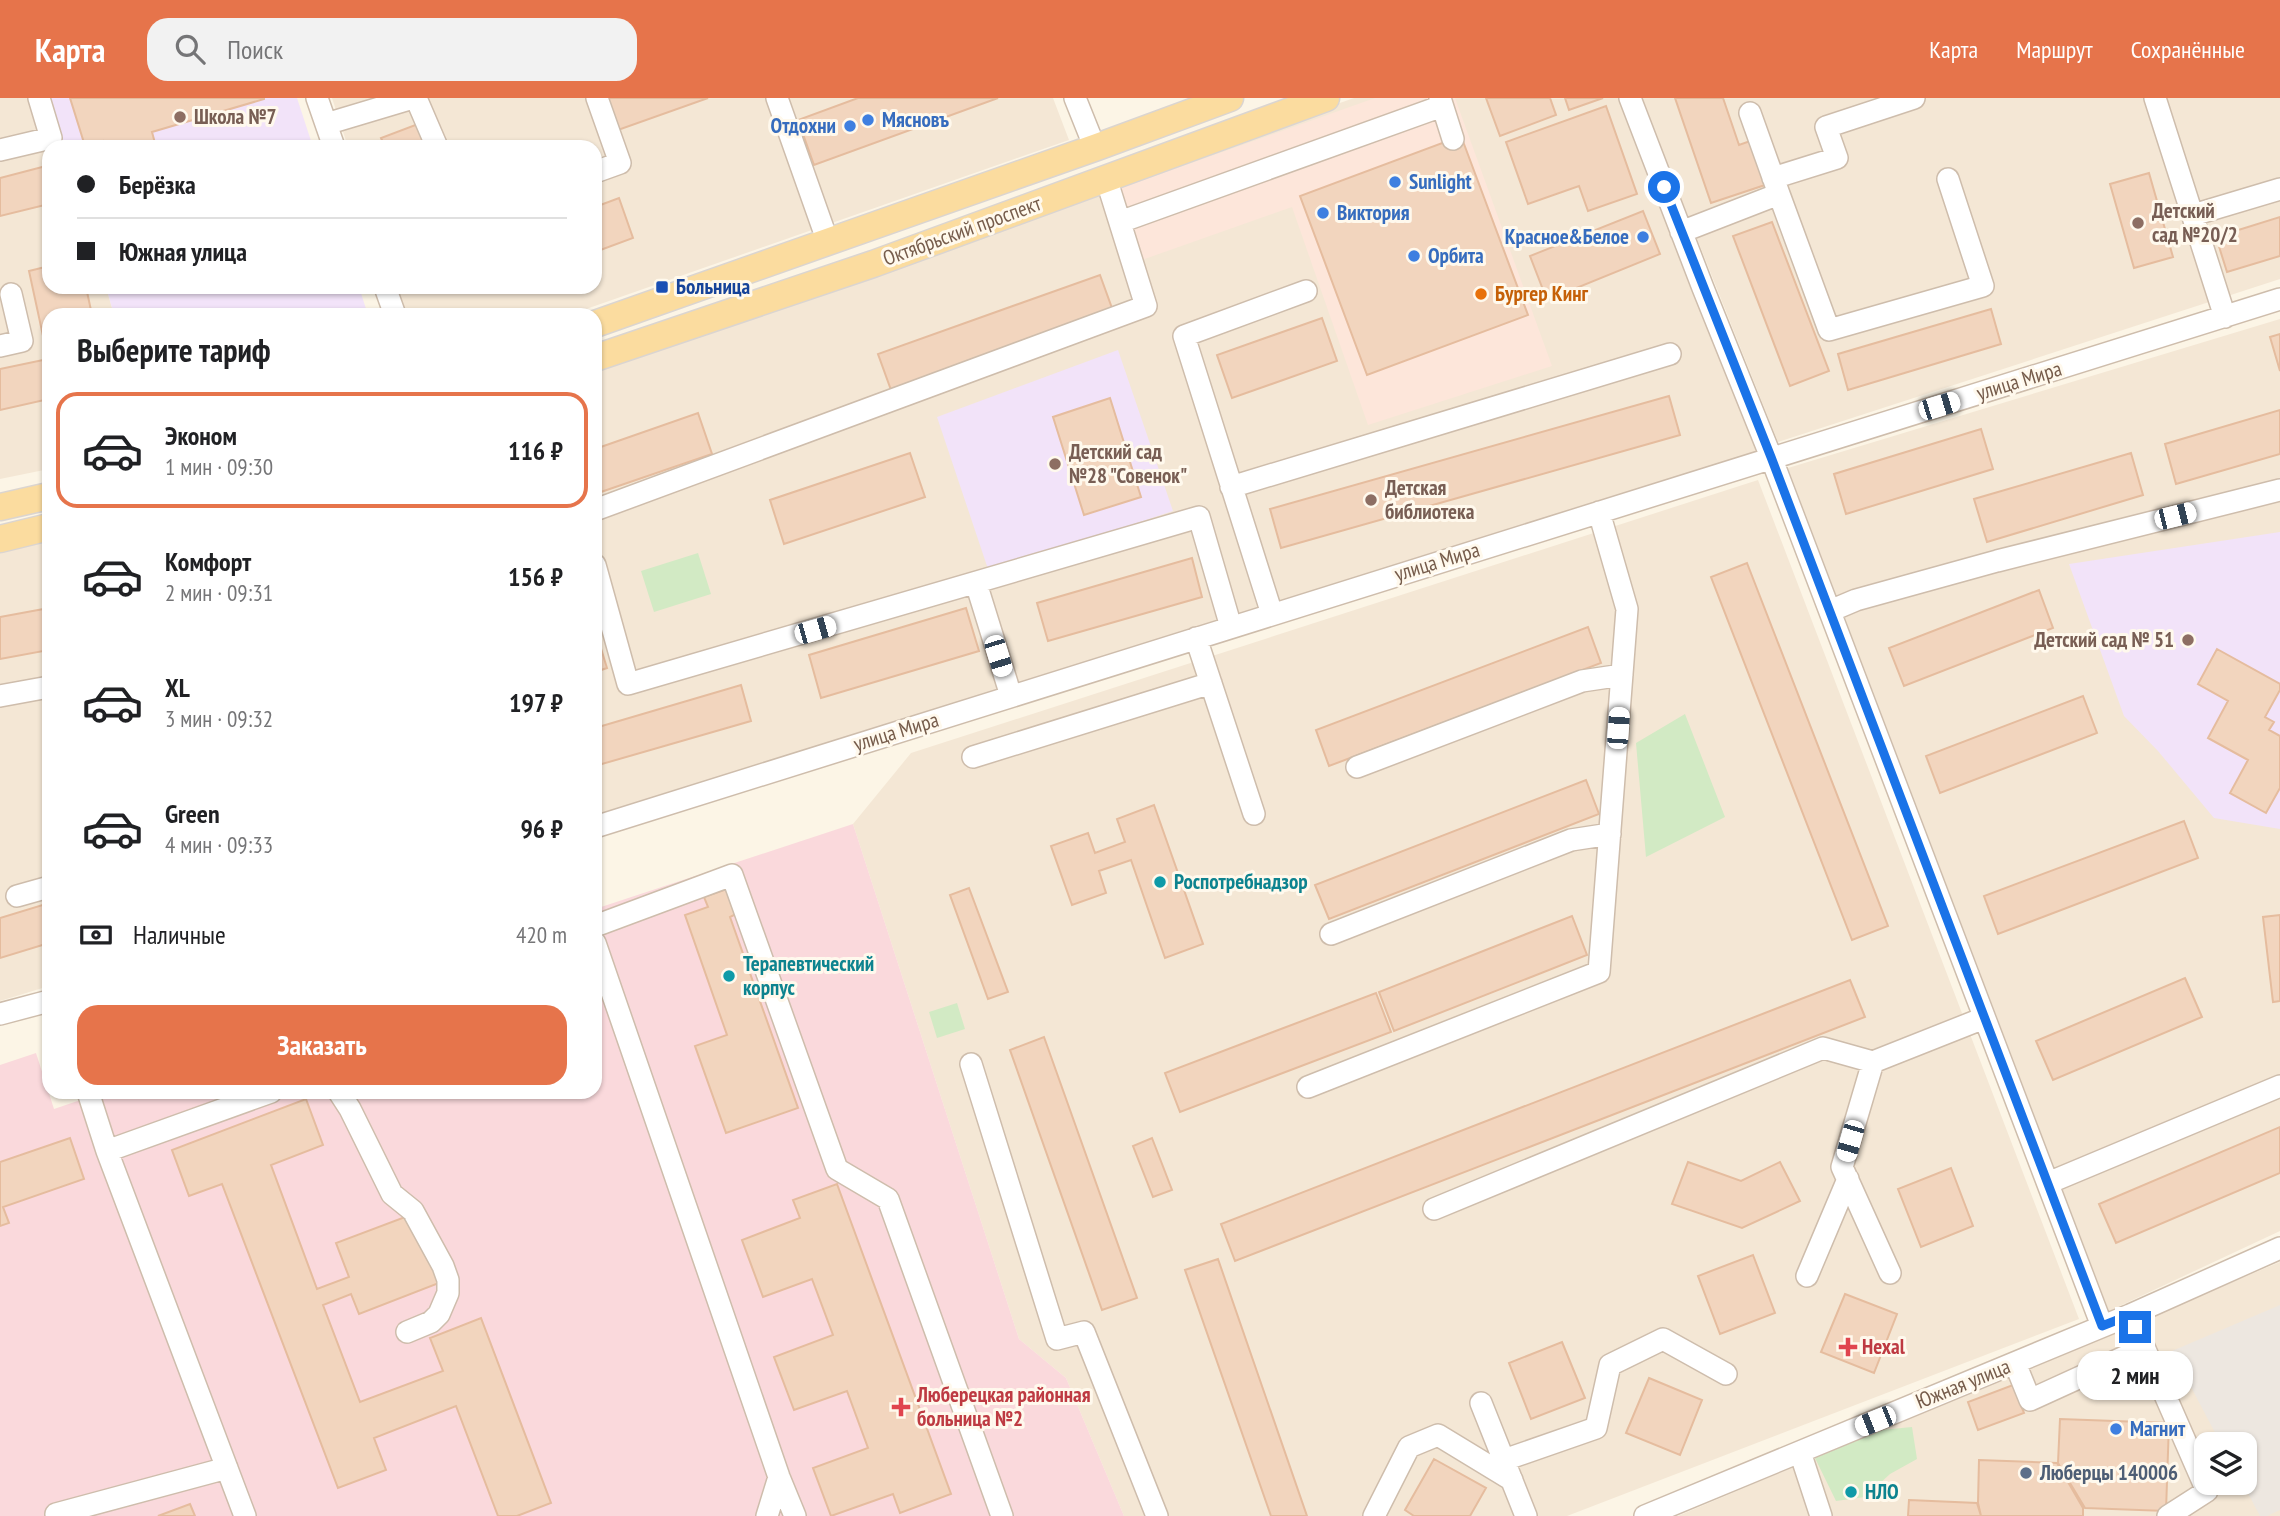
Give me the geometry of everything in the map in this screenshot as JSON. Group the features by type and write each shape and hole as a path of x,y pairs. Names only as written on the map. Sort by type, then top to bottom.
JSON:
{"main road":[{"name":"Октябрьский проспект","path":"602,322 1230,98"},
{"name":"Октябрьский проспект","path":"602,356 873,264 1326,98"},
{"path":"0,507 42,498"},
{"path":"0,539 42,529"}],"street":[{"path":"39,98 51,138 42,140"},
{"path":"317,98 332,140"},
{"path":"326,124 414,98 434,140"},
{"path":"597,98 620,163 602,169"},
{"path":"777,98 824,231 831,242"},
{"path":"1076,98 1097,147"},
{"path":"1630,98 1771,457 2102,1326"},
{"path":"1682,232 1837,158 1826,127 1914,98"},
{"path":"2155,98 2225,317"},
{"path":"1120,222 1441,102 1453,139"},
{"path":"1750,113 1829,330 1983,286 1948,179"},
{"path":"0,150 42,140"},
{"path":"602,507 1146,306 1107,178"},
{"path":"2193,215 2280,189"},
{"path":"1272,614 1184,336 1306,291"},
{"path":"0,346 22,341 11,294"},
{"name":"улица Мира","path":"602,825 2280,299"},
{"path":"1231,487 1670,354"},
{"path":"1830,611 1856,600 1997,561 2280,490"},
{"path":"1308,1087 1599,972 1627,609 1599,512"},
{"path":"602,590 628,684 1199,517 1231,627"},
{"path":"976,583 1011,696"},
{"path":"1196,638 1254,814"},
{"path":"1357,768 1582,681 1622,676"},
{"path":"973,757 1210,683"},
{"path":"0,696 42,688"},
{"path":"1331,934 1571,840 1610,834"},
{"path":"602,923 732,875 838,1169 888,1199 1002,1516"},
{"path":"17,896 42,889"},
{"path":"602,963 779,1477 795,1516"},
{"path":"0,1014 42,1003"},
{"path":"1434,1209 1823,1048 1873,1062 1984,1018"},
{"path":"1873,1062 1842,1167 1890,1273"},
{"path":"971,1064 1057,1339 1084,1332 1157,1516"},
{"path":"2048,1183 2280,1086"},
{"path":"90,1099 107,1151 246,1516"},
{"path":"107,1151 252,1099"},
{"path":"343,1099 392,1194 413,1210 448,1280 448,1293 439,1314 431,1322 407,1332"},
{"path":"1807,1276 1847,1179"},
{"name":"Южная улица","path":"1644,1516 2130,1315 2280,1248"},
{"path":"2130,1315 2207,1491 2168,1516"},
{"path":"1508,1470 1596,1428 1610,1366 1663,1339 1726,1374"},
{"path":"2015,1363 2031,1400 2144,1348"},
{"path":"1480,1403 1526,1516"},
{"path":"1374,1516 1409,1447 1438,1435 1508,1470"},
{"path":"1800,1452 1821,1516"},
{"path":"56,1514 227,1468"},
{"path":"767,1516 779,1477"}],"shaded area":[{"path":"0,98 51,98 63,140 42,140 42,294 108,294 112,308 42,308 42,470 0,479"},
{"name":"Школа №7","path":"51,98 297,98 311,140 63,140"},
{"path":"332,98 1053,98 1069,140 589,308 402,308 396,294 602,294 602,140 346,140"},
{"path":"1354,98 1620,98 1757,452 602,819 602,362"},
{"path":"1375,98 1455,98 1552,366 1368,425 1292,207 1139,261 1115,190"},
{"path":"1641,98 2280,98 2280,279 1778,442"},
{"path":"108,294 361,294 366,308 112,308"},
{"path":"2280,319 2280,1231 2109,1311 1788,468"},
{"name":"Детский сад №28 \"Совенок\"","path":"1118,350 1173,511 989,572 937,417"},
{"path":"1758,480 2079,1319 1567,1516 1124,1516 1066,1378 1019,1339 853,824 911,753"},
{"name":"Детский сад № 51","path":"2280,532 2280,829 2214,818 2158,751 2124,716 2069,564"},
{"path":"42,538 42,988 0,1001 0,547"},
{"path":"853,824 1019,1339 1066,1378 1124,1516 0,1516 0,1065 36,1053 42,1072 42,1099 51,1099 54,1109 83,1099 602,1099 602,907"},
{"path":"2280,1262 2280,1516 1678,1516"},
{"path":"2280,1305 2280,1510 2260,1516 2249,1495 2257,1495 2257,1432 2215,1432 2172,1351"}],"green space":[{"path":"698,553 711,594 654,612 641,571"},
{"path":"1685,714 1725,817 1646,857 1636,743"},
{"path":"957,1003 965,1029 937,1038 929,1012"},
{"path":"1912,1427 1917,1459 1890,1474 1865,1497 1836,1501 1815,1458 1881,1430"}],"building":[{"path":"70,98 264,98 152,132 154,140 83,140"},
{"path":"607,98 708,98 618,130"},
{"path":"858,98 998,98 814,165 798,120"},
{"path":"1486,98 1550,98 1556,115 1500,136"},
{"path":"1565,98 1603,98 1569,110"},
{"path":"1675,98 1723,98 1739,145 1753,140 1768,184 1711,203"},
{"path":"1606,106 1637,194 1588,211 1579,186 1528,204 1506,142"},
{"path":"418,124 424,140 382,140 381,138"},
{"name":"Орбита","path":"1461,136 1528,315 1367,375 1300,196"},
{"path":"42,167 42,206 0,216 0,178"},
{"path":"2149,173 2173,257 2134,268 2110,184"},
{"path":"619,198 633,238 602,249 602,204"},
{"path":"1643,211 1660,254 1547,300 1530,256"},
{"path":"2280,217 2280,256 2227,272 2216,237"},
{"path":"1772,222 1829,371 1790,386 1733,236"},
{"path":"42,268 42,294 88,294 90,308 42,308 42,331 29,271"},
{"path":"1100,275 1113,311 891,390 878,354"},
{"path":"1991,309 2001,344 1848,390 1838,354"},
{"path":"1322,318 1337,361 1232,398 1217,355"},
{"path":"2280,334 2280,371 2270,337"},
{"path":"42,360 42,401 0,410 0,369"},
{"path":"1669,396 1680,435 1281,548 1270,509"},
{"path":"1110,398 1141,497 1084,515 1053,417"},
{"path":"2280,410 2280,454 2176,484 2165,444"},
{"path":"698,413 712,454 602,492 602,447"},
{"path":"1981,429 1993,469 1846,514 1834,474"},
{"path":"910,453 925,497 784,544 770,500"},
{"path":"2131,453 2143,495 1987,542 1974,499"},
{"path":"1192,558 1202,597 1048,641 1037,603"},
{"path":"1747,563 1888,926 1852,940 1711,577"},
{"path":"2039,590 2053,628 1904,686 1889,648"},
{"path":"966,608 979,651 821,698 809,655"},
{"path":"42,609 42,651 0,659 0,617"},
{"path":"1588,627 1601,663 1329,766 1316,730"},
{"path":"2217,649 2280,684 2280,690 2265,717 2274,722 2269,730 2280,736 2280,788 2266,813 2230,793 2248,760 2208,738 2228,701 2198,684"},
{"path":"602,652 607,668 602,670"},
{"path":"741,685 751,721 602,764 602,726"},
{"path":"2083,696 2097,733 1940,793 1926,756"},
{"path":"1586,780 1599,814 1329,919 1315,885"},
{"name":"Роспотребнадзор","path":"1154,805 1203,944 1165,958 1131,860 1099,871 1106,893 1072,905 1051,846 1088,833 1095,853 1125,842 1117,819"},
{"path":"2184,821 2198,858 1998,934 1984,896"},
{"path":"969,888 1008,992 988,999 950,895"},
{"name":"Терапевтический корпус","path":"727,889 736,914 730,917 798,1108 726,1133 695,1046 727,1035 685,915 708,907 704,897"},
{"path":"42,905 42,945 0,958 0,918"},
{"path":"2280,915 2280,1001 2273,1002 2263,917"},
{"path":"1572,916 1587,955 1394,1031 1379,992"},
{"path":"2185,978 2202,1017 2053,1080 2036,1041"},
{"path":"1850,980 1865,1017 1235,1261 1221,1224"},
{"path":"1376,993 1391,1032 1180,1112 1165,1073"},
{"path":"1044,1037 1137,1298 1102,1310 1010,1050"},
{"path":"306,1099 323,1145 271,1165 317,1289 349,1277 336,1243 413,1214 439,1283 359,1314 351,1294 323,1305 360,1402 443,1371 430,1338 481,1318 551,1503 517,1516 498,1516 456,1406 374,1438 386,1470 338,1488 222,1184 189,1196 172,1150"},
{"path":"2280,1127 2280,1173 2116,1243 2099,1204"},
{"path":"70,1138 84,1179 3,1207 9,1223 0,1226 0,1162"},
{"path":"1152,1138 1172,1190 1153,1197 1133,1146"},
{"path":"1688,1162 1741,1181 1780,1162 1800,1201 1742,1228 1672,1204"},
{"path":"1951,1168 1973,1226 1921,1247 1898,1189"},
{"path":"837,1184 951,1494 900,1513 893,1494 831,1516 813,1468 868,1448 847,1391 794,1410 774,1357 833,1335 812,1279 763,1297 742,1240 800,1218 793,1200"},
{"path":"1753,1255 1775,1313 1720,1334 1698,1276"},
{"path":"1218,1259 1307,1516 1271,1516 1185,1270"},
{"path":"1845,1294 1897,1314 1874,1373 1821,1352"},
{"path":"1562,1342 1585,1398 1531,1419 1509,1363"},
{"path":"1649,1378 1702,1400 1680,1455 1626,1433"},
{"path":"2013,1385 2024,1413 1978,1430 1968,1402"},
{"path":"2060,1419 2169,1423 2166,1511 2085,1508 2058,1463"},
{"path":"1434,1459 1486,1488 1470,1516 1414,1516 1405,1510"},
{"path":"1979,1460 2057,1463 2083,1508 2083,1516 1981,1516 1978,1503"},
{"path":"1909,1500 1977,1503 1981,1516 1908,1516"},
{"path":"190,1504 195,1516 158,1516"}],"place":[{"name":"Школа №7","path":"180,117"},
{"name":"Мясновъ","path":"868,120"},
{"name":"Отдохни","path":"850,126"},
{"name":"Sunlight","path":"1395,182"},
{"name":"Виктория","path":"1323,213"},
{"name":"Детский сад №20/2","path":"2138,223"},
{"name":"Красное&Белое","path":"1643,237"},
{"name":"Орбита","path":"1414,256"},
{"name":"Больница","path":"662,287"},
{"name":"Бургер Кинг","path":"1481,294"},
{"name":"Детский сад №28 \"Совенок\"","path":"1055,464"},
{"name":"Детская библиотека","path":"1371,500"},
{"name":"Детский сад № 51","path":"2188,640"},
{"name":"Роспотребнадзор","path":"1160,882"},
{"name":"Терапевтический корпус","path":"729,976"},
{"name":"Hexal","path":"1848,1347"},
{"name":"Люберецкая районная больница №2","path":"901,1407"},
{"name":"Магнит","path":"2116,1429"},
{"name":"Люберцы 140006","path":"2026,1473"},
{"name":"НЛО","path":"1851,1492"}],"route":[{"path":"1664,187 1771,457 2102,1326 2130,1315 2135,1327"}]}
